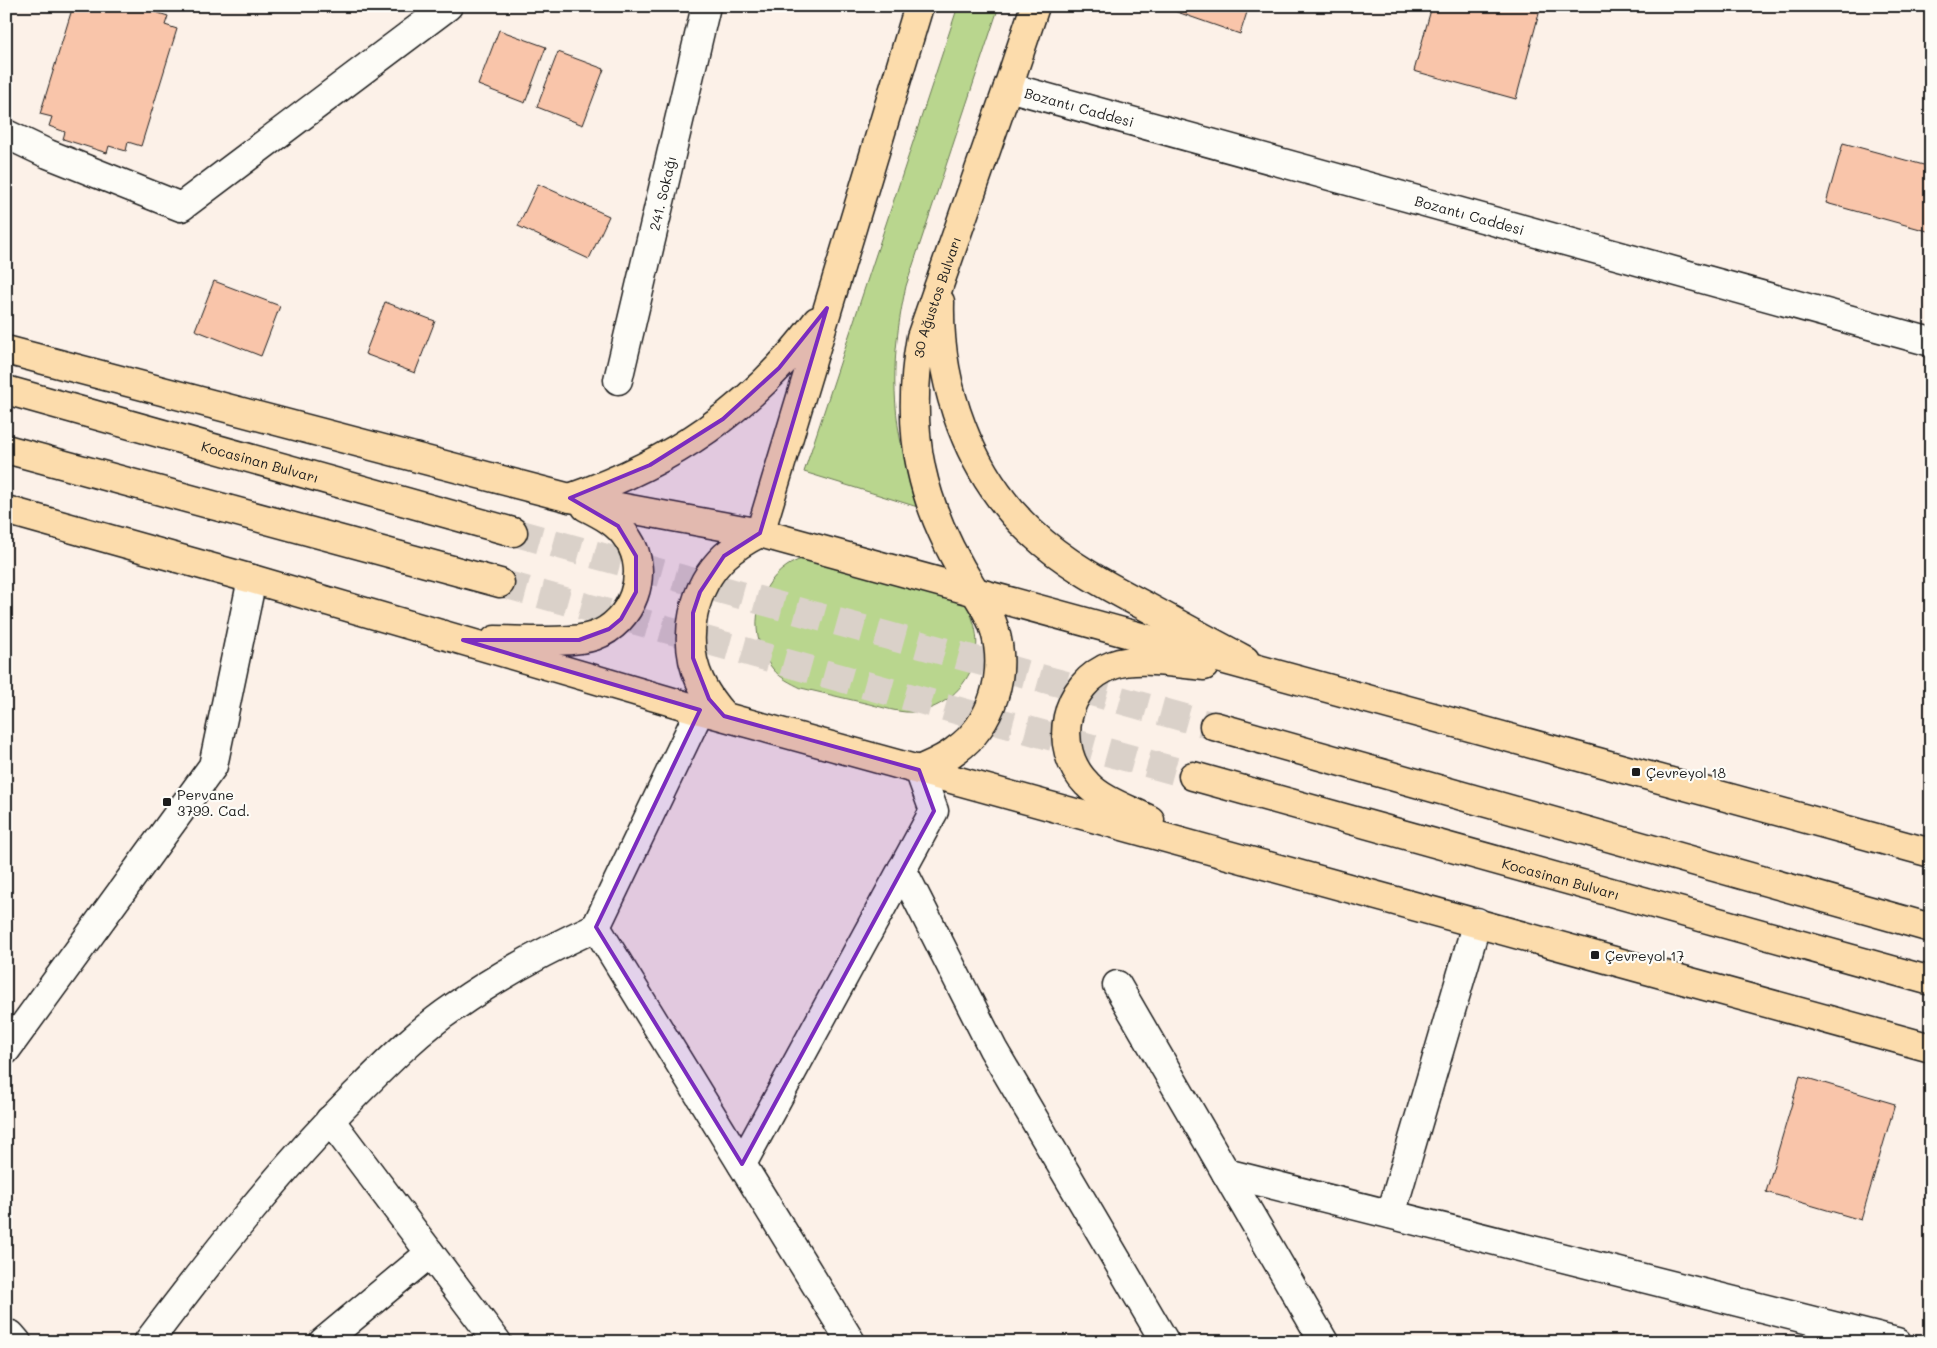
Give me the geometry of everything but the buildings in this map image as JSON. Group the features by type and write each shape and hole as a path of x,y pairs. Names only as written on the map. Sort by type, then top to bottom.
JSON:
{"main road":[{"path":"712,713 710,699 697,672 693,658 691,636 693,614 700,592 724,556 760,532 919,6"},
{"name":"30 Ağustos Bulvarı","path":"919,770 940,761 958,749 974,733 986,715 995,694 999,673 999,651 995,629 974,590 955,561 927,496 919,462 915,431 914,399 920,344 1035,6"},
{"path":"940,285 939,322 943,358 951,393 962,427 975,456 1009,508 1031,532 1093,578 1263,670"},
{"path":"570,498 611,484 650,465 688,444 723,419 779,368 827,308"},
{"path":"6,350 570,498 760,532 1931,853"},
{"name":"Kocasinan Bulvarı","path":"6,390 513,532"},
{"path":"6,449 500,583"},
{"path":"463,640 579,640 601,633 620,619 630,606 636,592 638,574 636,556 629,540 618,526 603,515 570,498"},
{"path":"6,510 252,579 712,713 1931,1048"},
{"path":"1210,849 1102,796 1087,785 1075,770 1068,753 1065,735 1067,716 1074,699 1084,685 1097,673 1113,665 1139,662 1263,670"},
{"path":"1214,726 1931,928"},
{"name":"Kocasinan Bulvarı","path":"1194,776 1931,981"}],"street":[{"path":"6,134 48,154 181,207 448,6"},
{"name":"241. Sokağı","path":"618,380 706,6"},
{"name":"Bozantı Caddesi","path":"1008,87 1931,342"},
{"path":"6,1050 213,766 252,579"},
{"path":"148,1342 250,1211 330,1120 415,1037 452,1007 529,960 596,927 712,713"},
{"path":"742,1164 934,811 919,770"},
{"path":"902,869 993,1049 1165,1342"},
{"path":"1391,1214 1476,922"},
{"path":"596,927 851,1342"},
{"path":"1118,986 1324,1342"},
{"path":"330,1120 497,1342"},
{"path":"1226,1173 1896,1342"},
{"path":"323,1342 430,1253"}],"highlighted area":[{"path":"827,308 760,533 724,556 700,592 693,613 693,658 709,699 724,716 919,770 934,811 742,1164 596,927 700,710 463,640 579,640 609,629 621,619 636,592 636,556 618,526 570,498 650,465 723,419 779,368"}],"green space":[{"path":"958,6 999,6 906,286 898,329 895,372 897,414 906,464 921,508 804,472"},
{"path":"815,555 963,599 975,626 977,644 974,663 959,688 935,706 926,710 906,712 801,688 776,672 765,657 759,643 757,629 761,601 767,587 787,566"}],"tunnel":[{"path":"513,532 1214,726"},
{"path":"500,583 1193,776"}],"place":[{"name":"Çevreyol 18","path":"1636,772"},
{"name":"Pervane 3799. Cad.","path":"167,802"},
{"name":"Çevreyol 17","path":"1595,955"}]}
